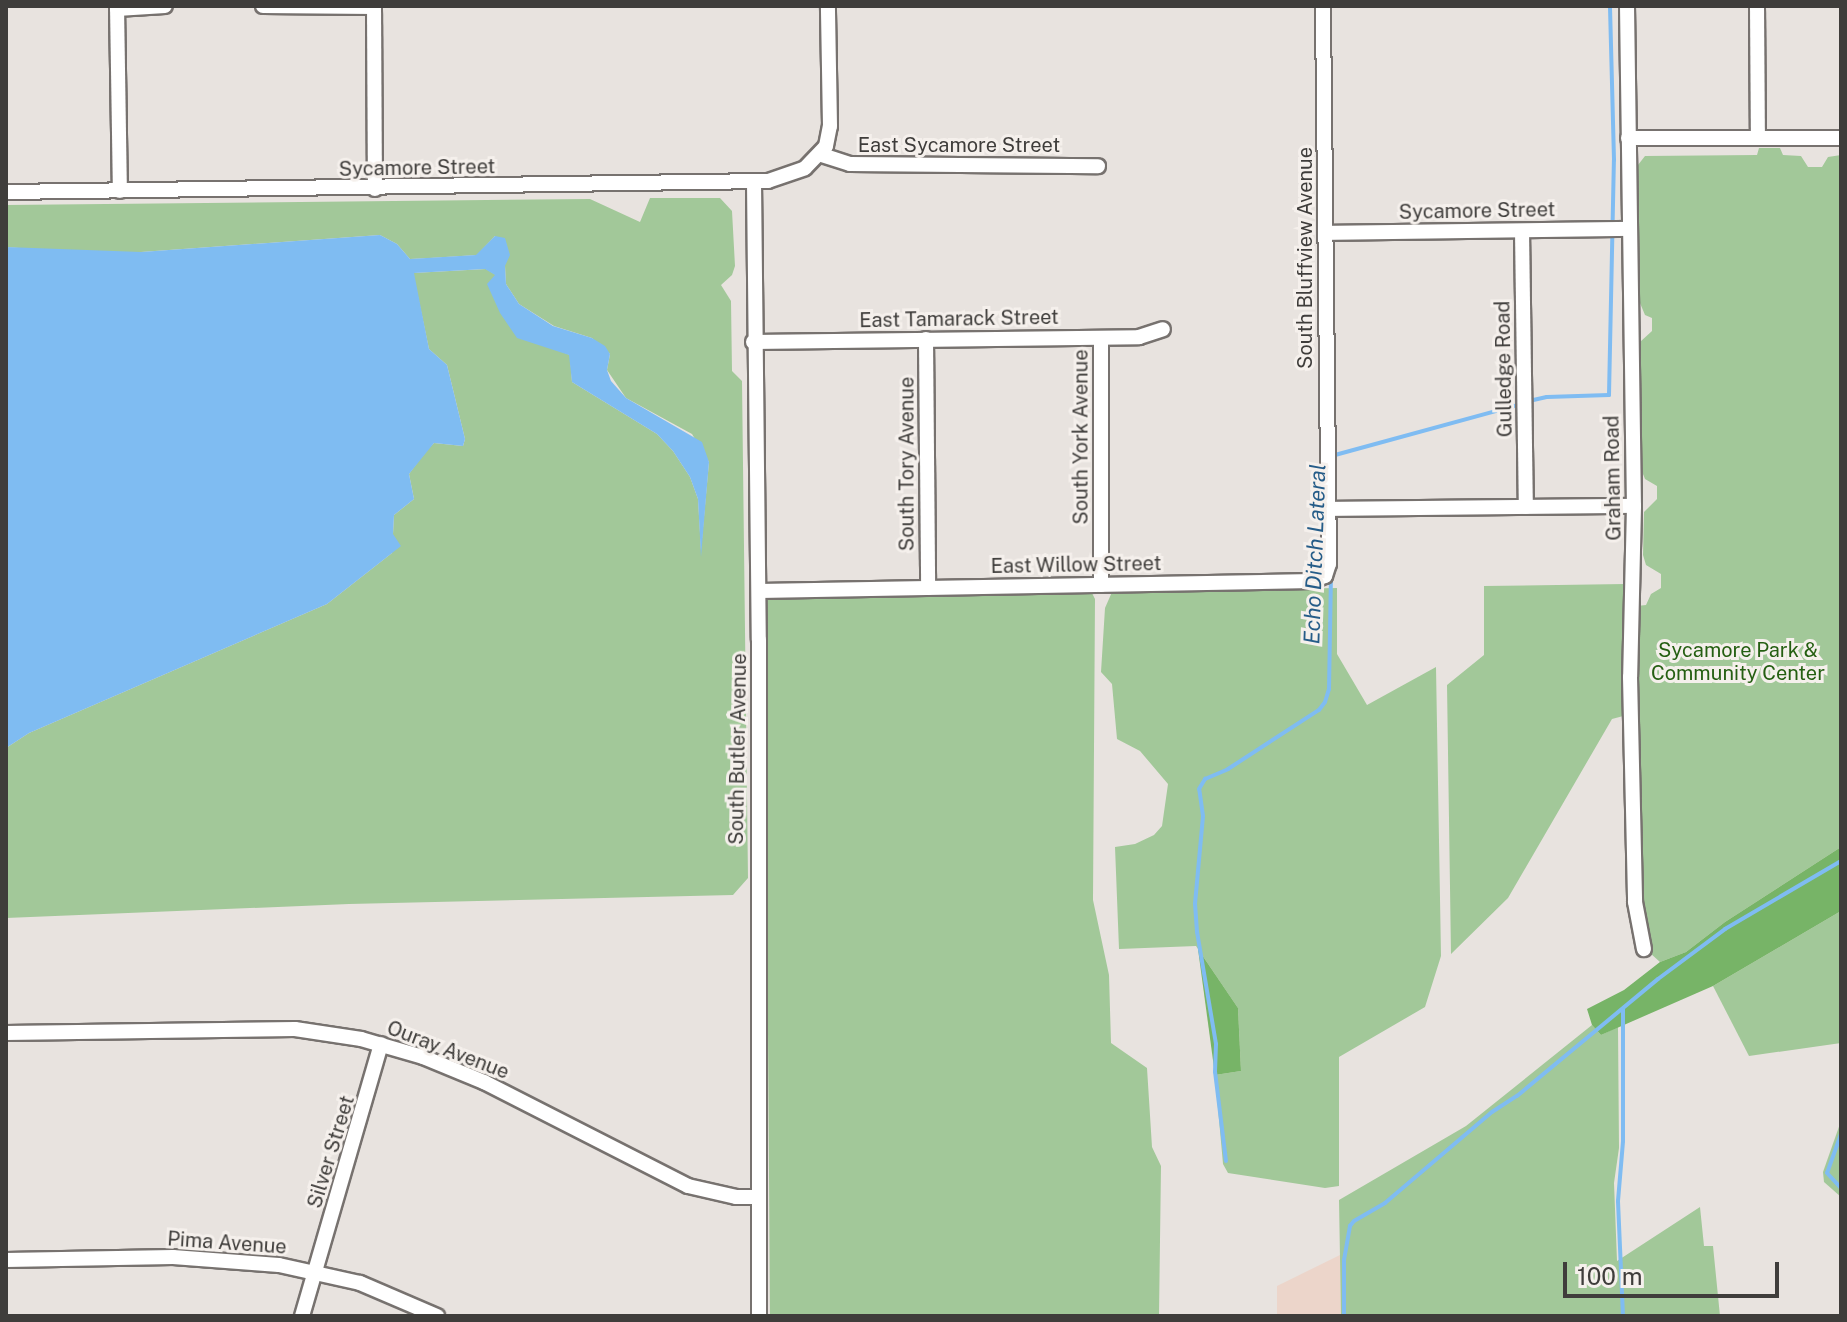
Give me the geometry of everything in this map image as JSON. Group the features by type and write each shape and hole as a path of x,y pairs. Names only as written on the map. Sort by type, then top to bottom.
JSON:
{"street":[{"path":"120,191 117,7 165,6"},
{"path":"263,6 374,6 375,189"},
{"path":"822,155 830,126 828,6"},
{"name":"South Bluffview Avenue","path":"1323,6 1327,509"},
{"name":"Graham Road","path":"1627,6 1634,506 1630,701 1635,902 1644,949"},
{"path":"1757,6 1758,138"},
{"path":"1628,138 1841,138"},
{"name":"East Sycamore Street","path":"822,155 844,164 1098,166"},
{"name":"Sycamore Street","path":"6,192 754,182 796,172 822,155"},
{"name":"South Butler Avenue","path":"754,182 753,342 759,591 759,1316"},
{"name":"Sycamore Street","path":"1325,233 1629,229"},
{"name":"Gulledge Road","path":"1522,231 1526,507"},
{"name":"East Tamarack Street","path":"753,342 1139,337 1163,329"},
{"name":"South York Avenue","path":"1101,338 1101,585"},
{"name":"South Tory Avenue","path":"926,339 928,588"},
{"path":"1327,509 1634,506"},
{"name":"East Willow Street","path":"759,591 1320,580 1329,564 1327,509"},
{"name":"Ouray Avenue","path":"6,1033 295,1029 381,1044 484,1082 660,1175 714,1193 758,1197"},
{"name":"Silver Street","path":"302,1316 381,1044"},
{"name":"Pima Avenue","path":"6,1260 173,1257 236,1261 316,1272 360,1283 437,1316"}],"shaded area":[{"path":"1340,1255 1341,1316 1277,1316 1277,1286"}],"green space":[{"name":"Sycamore Park & Community Center","path":"1759,148 1780,148 1783,155 1801,156 1808,167 1822,167 1828,157 1841,155 1841,847 1725,922 1686,952 1660,962 1650,953 1641,919 1633,683 1637,606 1646,605 1651,594 1661,588 1661,574 1646,565 1643,555 1644,512 1657,499 1657,486 1645,479 1641,469 1640,342 1652,331 1652,318 1645,315 1640,303 1638,165 1645,156 1757,155"},
{"path":"650,198 720,198 732,211 735,266 732,275 721,285 731,301 732,371 742,381 748,878 733,895 349,904 6,918 6,748 29,733 327,604 392,553 394,515 414,499 409,474 425,452 434,443 463,446 465,439 447,365 429,349 413,273 486,269 496,275 493,280 552,348 570,355 572,382 657,434 673,451 690,477 698,499 701,550 709,462 692,434 626,398 607,370 610,354 592,338 554,326 519,304 506,284 505,266 495,236 477,255 410,259 397,244 380,235 141,252 71,252 6,247 6,205 590,199 640,222"},
{"path":"1625,584 1627,715 1612,719 1508,898 1451,954 1447,685 1484,655 1484,586"},
{"path":"1337,588 1337,654 1367,705 1436,667 1441,956 1425,1007 1339,1057 1339,1186 1325,1188 1228,1173 1223,1164 1215,1075 1241,1071 1238,1008 1196,946 1119,949 1115,847 1135,844 1154,835 1162,826 1168,784 1140,751 1117,739 1112,684 1101,672 1105,608 1112,592"},
{"path":"1092,593 1095,599 1093,900 1109,975 1111,1043 1147,1068 1152,1147 1161,1166 1159,1316 770,1316 765,601 771,598"},
{"path":"1841,847 1841,911 1713,986 1601,1035 1592,1025 1587,1009 1624,990 1660,962 1686,952 1725,922"},
{"path":"1841,911 1841,1043 1749,1056 1713,986"},
{"path":"1198,949 1238,1008 1241,1071 1215,1075"},
{"path":"1592,1025 1601,1035 1618,1027 1619,1148 1614,1183 1617,1261 1700,1207 1704,1246 1713,1246 1720,1316 1341,1316 1339,1200 1466,1126"},
{"path":"1841,1121 1841,1197 1824,1182 1823,1172"}],"water":[{"path":"380,235 397,244 410,259 476,255 495,236 505,238 510,255 505,266 506,284 519,304 553,326 592,338 605,346 610,354 607,370 611,381 626,398 702,442 709,462 701,557 698,499 690,477 657,434 572,382 569,355 517,338 500,313 487,284 495,275 485,269 414,273 429,349 447,365 465,439 463,446 434,443 409,474 414,499 394,515 393,534 401,546 327,604 29,733 6,748 6,247 141,252"}],"waterway":[{"name":"Echo Ditch Lateral","path":"1529,401 1547,397 1609,395 1614,160 1610,6"},
{"name":"Echo Ditch Lateral","path":"1335,455 1521,404"},
{"name":"Echo Ditch Lateral","path":"1226,1161 1215,1072 1216,1044 1197,932 1195,904 1203,816 1199,789 1205,779 1228,769 1319,710 1325,702 1329,689 1331,576"},
{"path":"1344,1316 1344,1260 1350,1226 1354,1221 1385,1203 1492,1112 1517,1096 1658,979 1725,929 1841,861"},
{"path":"1623,1009 1623,1141 1618,1201 1623,1316"},
{"path":"1841,1134 1827,1173 1841,1188"}]}
